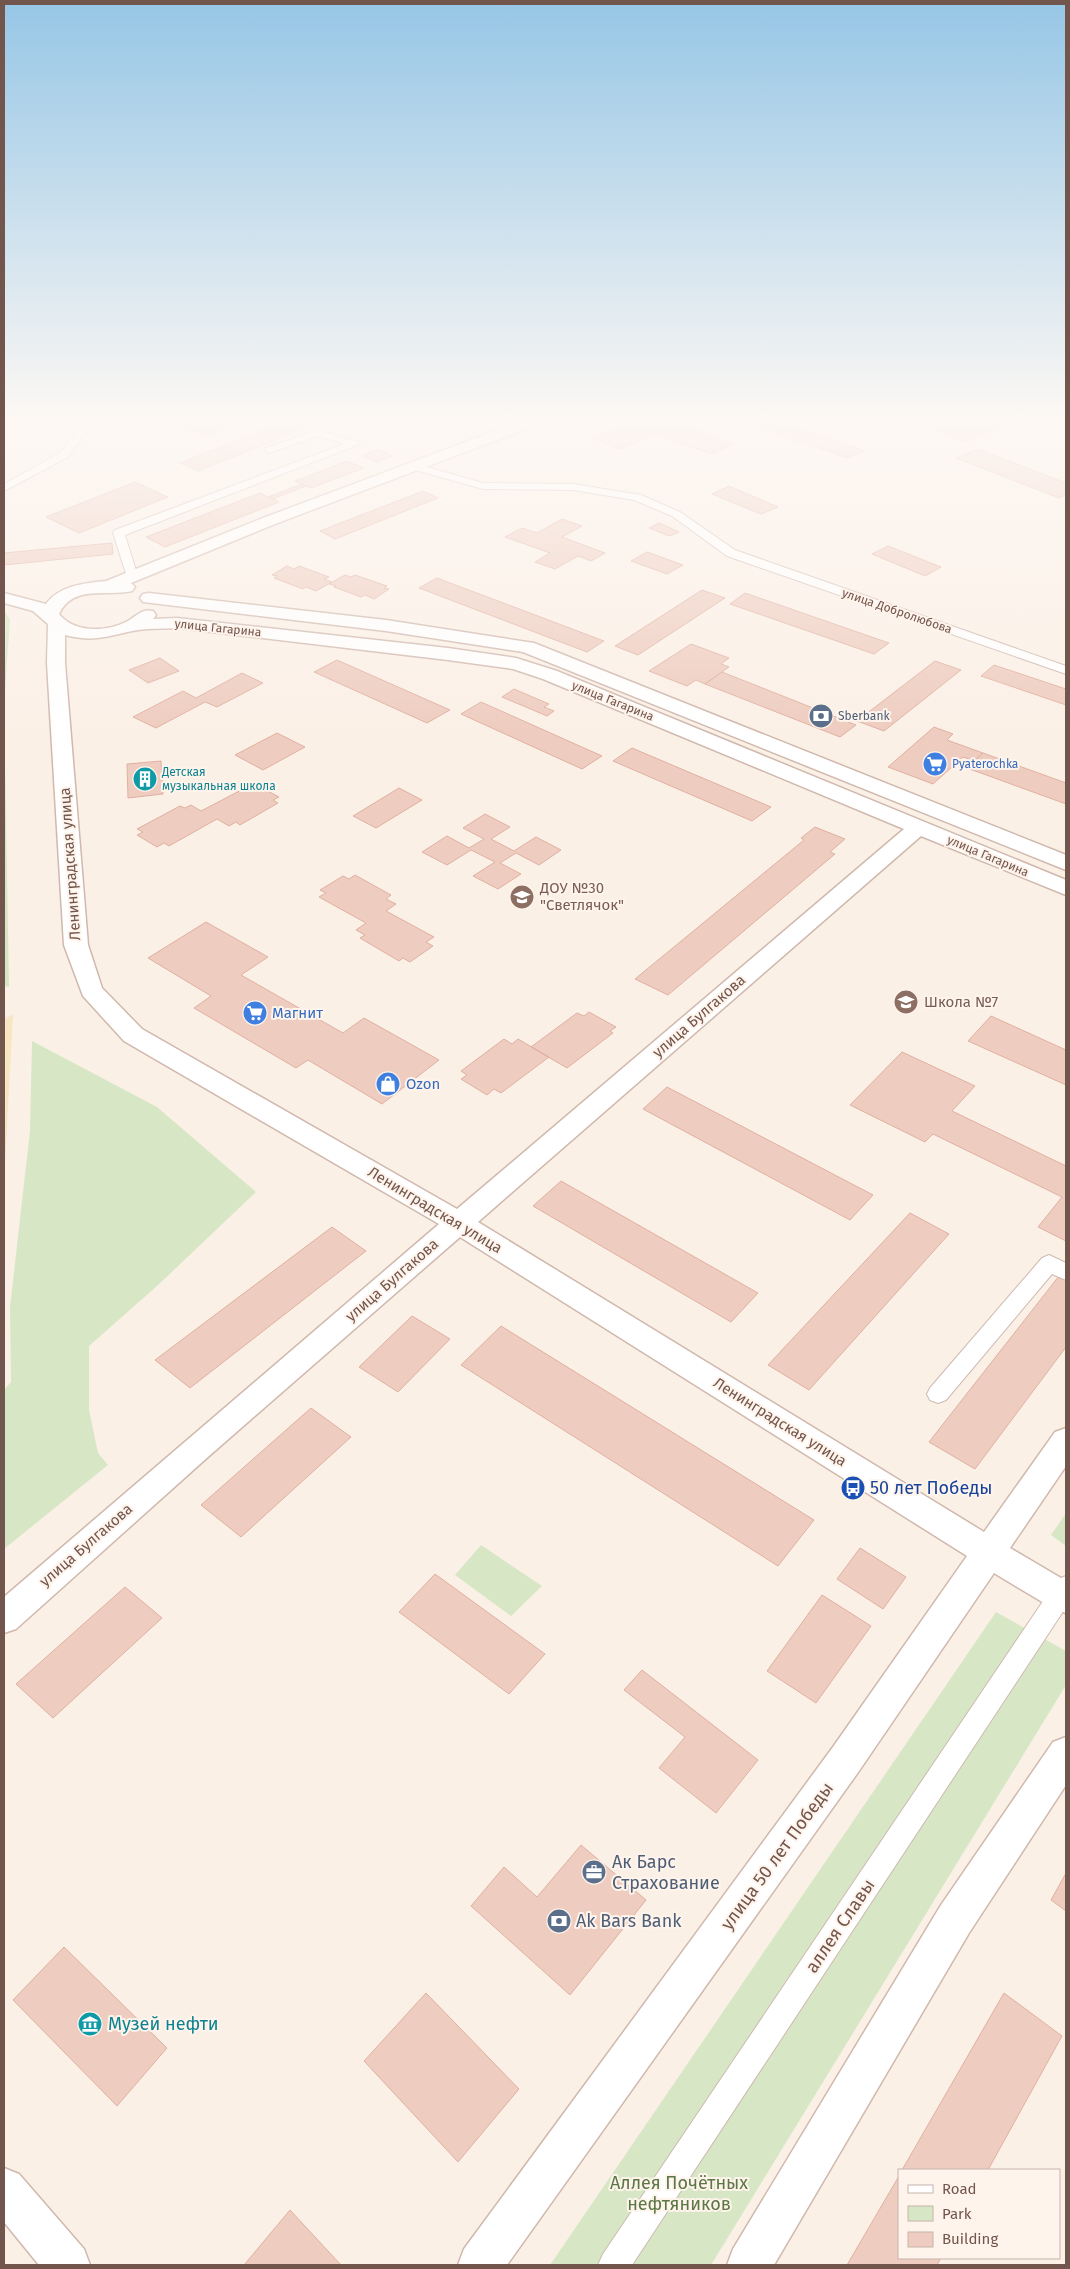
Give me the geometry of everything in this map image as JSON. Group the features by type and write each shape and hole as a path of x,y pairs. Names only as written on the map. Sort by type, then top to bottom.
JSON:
{"street":[{"path":"56,663 92,640 125,628 145,618 152,607 140,589 119,533 138,526"},
{"path":"140,589 156,573 189,552 260,526"},
{"name":"улица Добролюбова","path":"693,526 731,553 1066,670"},
{"name":"улица Гагарина","path":"72,593 92,587 108,586 140,589 465,636 527,647 1066,862"},
{"path":"5,598 72,593"},
{"path":"53,620 52,607 59,600 72,593"},
{"name":"улица Гагарина","path":"5,598 29,604 70,631 86,633 177,623 448,654 516,664 559,678 1066,888"},
{"name":"Ленинградская улица","path":"53,620 76,945 91,991 133,1035 458,1223 988,1552 1064,1593"},
{"name":"улица Булгакова","path":"4,1618 198,1447 919,827"},
{"path":"938,1394 1049,1263 1066,1272"},
{"name":"улица 50 лет Победы","path":"480,2265 846,1760 1066,1441"},
{"name":"аллея Славы","path":"614,2265 1064,1593"},
{"path":"749,2265 955,1919 1066,1754"},
{"path":"4,2189 68,2265"}],"green space":[{"path":"4,609 10,620 4,704"},
{"path":"4,704 9,987 4,986"},
{"path":"32,1041 157,1107 256,1192 157,1286 89,1346 89,1410 98,1453 108,1465 4,1549 4,1390 11,1382 10,1307 30,1131"},
{"path":"1066,1513 1066,1546 1051,1535"},
{"path":"481,1545 542,1586 511,1616 455,1575"},
{"name":"Аллея Почётных нефтяников","path":"996,1612 1066,1651 1066,1685 711,2265 550,2265"}],"sand":[{"path":"13,1014 4,1183 4,1020"}],"building":[{"path":"64,526 97,526 79,533"},
{"path":"175,526 218,526 165,547 146,537"},
{"path":"333,526 368,526 335,539 320,531"},
{"path":"550,526 582,526 562,537 605,553 591,561 578,556 555,569 535,562 550,553 505,537 522,528 537,533"},
{"path":"653,526 665,526 679,532 669,536 649,528"},
{"path":"112,543 113,554 4,565 4,553"},
{"path":"888,546 941,567 925,576 872,554"},
{"path":"647,552 683,565 667,574 631,561"},
{"path":"287,566 294,569 299,566 329,577 324,579 332,582 316,591 306,587 303,589 274,578 277,576 272,575"},
{"path":"345,575 351,577 355,575 387,586 384,588 389,589 374,599 365,595 361,597 329,584"},
{"path":"437,578 604,641 587,652 419,588"},
{"path":"702,590 725,598 638,655 615,646"},
{"path":"745,593 889,643 874,654 730,604"},
{"path":"691,644 729,658 721,664 729,667 705,684 696,680 687,686 649,671"},
{"path":"160,658 179,671 148,683 129,670"},
{"path":"337,660 450,710 427,723 314,672"},
{"path":"935,661 961,670 884,731 857,721"},
{"path":"994,665 1066,689 1066,705 981,676"},
{"path":"722,672 856,725 840,737 705,684"},
{"path":"242,673 263,683 217,707 205,702 156,728 133,717 183,691 196,698"},
{"path":"514,689 549,704 544,707 554,711 547,716 502,697"},
{"path":"481,702 602,756 582,769 461,714"},
{"path":"934,727 953,734 947,740 983,753 975,761 963,757 933,784 888,767"},
{"path":"277,733 305,747 263,770 235,755"},
{"path":"632,748 771,807 752,821 613,761"},
{"path":"983,753 1066,783 1066,804 967,768"},
{"name":"Детская музыкальная школа","path":"161,761 163,794 128,798 127,764"},
{"path":"258,786 279,797 273,800 278,803 240,825 236,822 229,826 217,819 169,846 164,843 157,847 137,835 143,832 137,829 180,806 185,808 191,805 201,811 247,787 251,789"},
{"path":"399,788 422,800 376,828 353,816"},
{"path":"485,814 510,827 491,839 514,851 536,837 561,850 539,865 516,853 500,863 521,874 498,889 473,876 495,862 471,850 447,865 422,852 447,836 469,848 484,839 463,828"},
{"path":"815,827 845,839 830,852 835,854 668,995 635,979 804,840 801,838"},
{"path":"355,875 391,895 386,899 396,904 386,911 434,937 426,942 433,946 410,962 403,958 399,961 360,938 365,935 356,930 366,923 319,897 326,893 320,890 343,876 349,879"},
{"name":"Магнит","path":"206,922 268,957 241,975 343,1033 364,1018 439,1060 382,1104 308,1060 296,1068 194,1008 211,996 148,958"},
{"path":"589,1012 616,1027 610,1031 613,1033 567,1068 531,1047 577,1013 584,1016"},
{"path":"991,1016 1066,1050 1066,1085 968,1041"},
{"path":"504,1039 512,1044 518,1039 549,1057 501,1093 494,1089 487,1095 461,1079 467,1075 461,1071"},
{"path":"902,1052 975,1086 952,1111 1066,1166 1066,1241 1038,1227 1062,1197 933,1134 925,1142 850,1105"},
{"path":"667,1087 873,1195 850,1220 643,1109"},
{"path":"561,1181 758,1293 731,1322 533,1206"},
{"path":"910,1213 949,1234 809,1390 768,1365"},
{"path":"332,1227 366,1251 190,1388 155,1360"},
{"path":"1059,1276 1066,1280 1066,1347 975,1469 929,1442"},
{"path":"412,1316 450,1339 398,1392 359,1367"},
{"path":"501,1326 814,1520 778,1566 461,1365"},
{"path":"311,1408 351,1437 241,1537 201,1505"},
{"path":"860,1548 906,1577 883,1609 837,1579"},
{"path":"435,1574 545,1654 509,1694 399,1612"},
{"path":"125,1587 162,1618 53,1718 16,1684"},
{"path":"822,1595 871,1626 816,1703 767,1671"},
{"path":"642,1670 758,1760 716,1813 659,1768 685,1737 624,1690"},
{"name":"Ak Bars Bank","path":"581,1845 646,1900 570,1995 471,1906 504,1867 537,1897"},
{"path":"1066,1873 1066,1911 1051,1900"},
{"name":"Музей нефти","path":"64,1947 167,2048 117,2106 13,2000"},
{"path":"426,1993 519,2089 458,2162 364,2061"},
{"path":"1004,1993 1062,2036 989,2169 903,2169"},
{"path":"898,2178 898,2259 940,2259 937,2265 847,2265"},
{"path":"290,2210 341,2265 244,2265"}],"place":[{"name":"Sberbank","path":"821,716"},
{"name":"Pyaterochka","path":"935,764"},
{"name":"Детская музыкальная школа","path":"145,779"},
{"name":"ДОУ №30 \"Светлячок\"","path":"522,897"},
{"name":"Школа №7","path":"906,1002"},
{"name":"Магнит","path":"255,1013"},
{"name":"Ozon","path":"388,1084"},
{"name":"50 лет Победы","path":"853,1488"},
{"name":"Ак Барс Страхование","path":"594,1872"},
{"name":"Ak Bars Bank","path":"559,1921"},
{"name":"Музей нефти","path":"90,2024"}]}
